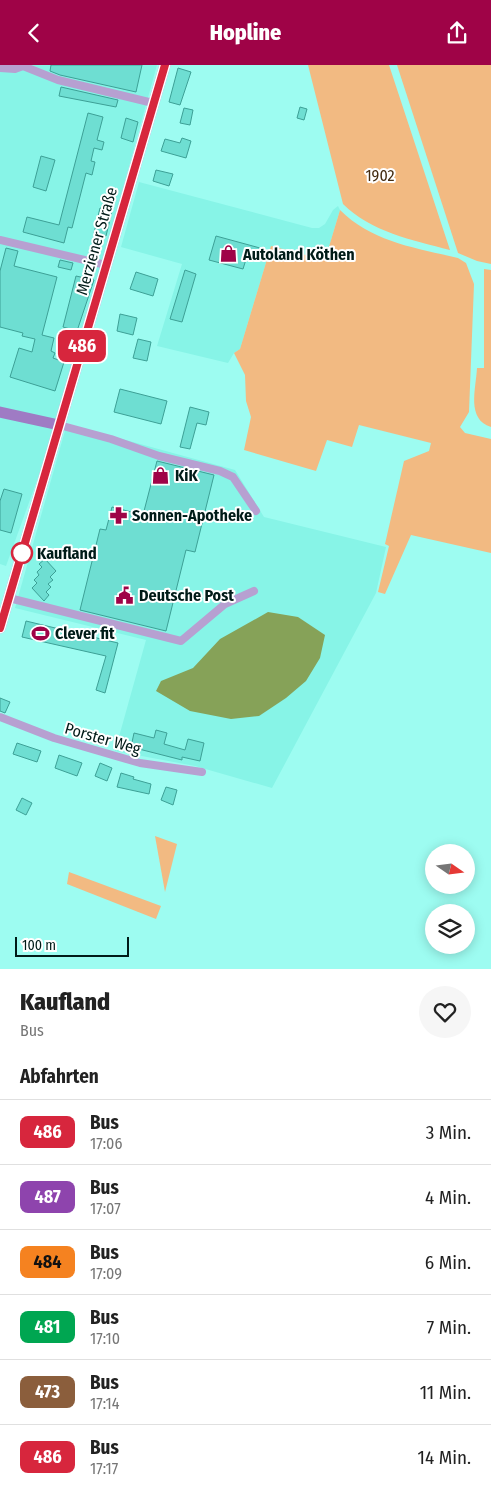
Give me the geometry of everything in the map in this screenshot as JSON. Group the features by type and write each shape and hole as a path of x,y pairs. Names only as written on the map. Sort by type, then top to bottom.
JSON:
{"main road":[{"name":"Merziener Straße","path":"0,628 165,65"},
{"path":"0,412 59,425"}],"street":[{"path":"0,68 15,69 23,65 58,80 154,103"},
{"path":"0,240 106,265"},
{"path":"59,425 111,439 159,456 220,471 233,477 256,511"},
{"path":"9,598 181,641 224,604 254,591"},
{"name":"Porster Weg","path":"0,717 54,738 140,763 202,772"}],"shaded area":[{"path":"0,65 157,65 60,417 6,566 0,564"},
{"path":"139,182 312,228 319,228 325,224 333,210 338,206 340,210 325,260 271,246 240,349 234,353 228,363 157,346 182,264 121,247"},
{"path":"66,427 78,427 235,470 264,517 386,547 376,593 272,788 195,766 115,751 146,640 15,608"},
{"path":"268,612 298,617 325,635 320,658 306,681 286,698 259,716 231,719 190,711 156,691 161,681 193,668 220,639"}],"green space":[{"name":"1902","path":"308,65 389,65 450,250 393,234 379,228 354,214 343,204"},
{"path":"397,65 491,65 491,264 477,261 458,253"},
{"path":"340,210 366,230 380,237 411,247 458,258 466,263 474,284 469,412 460,427 465,433 491,439 491,553 411,535 385,594 378,592 389,546 385,544 404,461 429,451 431,443 359,425 352,447 327,440 316,471 244,450 251,417 246,401 245,375 234,353 240,349 271,246 325,260"},
{"path":"484,269 491,270 491,427 483,423 478,417 474,402 477,368 484,368"},
{"path":"155,836 177,844 165,892"},
{"path":"69,872 161,906 156,919 67,884"}],"building":[{"path":"51,65 142,65 136,92 60,75 50,71"},
{"path":"178,68 191,72 180,105 169,102"},
{"path":"61,87 118,100 116,107 59,96"},
{"path":"300,107 307,109 304,120 297,118"},
{"path":"184,108 193,110 190,125 180,123"},
{"path":"88,113 103,117 97,140 104,142 102,150 94,148 91,161 95,162 92,175 86,173 72,228 68,227 64,243 23,232 27,217 59,225"},
{"path":"126,118 138,122 133,142 121,138"},
{"path":"182,138 191,141 186,158 161,151 165,139 180,143"},
{"path":"41,156 55,160 46,191 33,187"},
{"path":"156,170 173,174 169,186 153,181"},
{"path":"100,208 112,211 106,236 94,233"},
{"name":"Autoland Köthen","path":"216,236 260,248 258,255 248,253 243,269 209,260"},
{"path":"6,248 18,251 14,266 57,277 42,335 54,338 51,351 55,353 53,358 64,362 55,391 10,377 19,348 32,352 35,339 22,336 23,333 0,327 0,271"},
{"path":"60,260 73,263 71,270 58,267"},
{"name":"Autoland Köthen","path":"185,270 196,274 182,322 170,319"},
{"path":"136,272 158,279 153,296 130,289"},
{"path":"76,276 94,280 77,331 63,327"},
{"path":"120,314 137,318 133,335 117,331"},
{"path":"138,339 151,342 147,361 133,358"},
{"path":"120,389 167,401 161,424 114,412"},
{"path":"190,407 209,412 206,425 197,423 190,449 180,447"},
{"path":"157,461 214,475 195,552 186,550 166,631 80,610 100,529 106,530 112,507 143,515"},
{"path":"4,489 22,494 11,533 0,530 0,501"},
{"path":"45,559 56,571 50,577 53,580 48,584 51,587 46,592 49,595 44,601 32,588 37,583 34,580 39,575 37,572 42,567 39,564"},
{"path":"26,621 118,643 105,693 96,690 106,656 22,637"},
{"path":"0,698 10,702 5,713 0,711"},
{"path":"156,730 167,733 164,744 185,750 188,739 204,743 200,761 182,757 182,760 131,747 134,733 154,738"},
{"path":"17,743 41,751 37,762 13,754"},
{"path":"59,755 82,763 77,776 55,768"},
{"path":"100,763 112,768 107,781 95,776"},
{"path":"121,773 134,777 133,779 151,784 149,794 117,787"},
{"path":"166,787 177,790 173,805 161,800"},
{"path":"22,798 32,803 26,815 16,810"}],"bus line":[{"name":"486","path":"0,628 165,65"}],"place":[{"name":"Autoland Köthen","path":"229,254"},
{"name":"KiK","path":"161,475"},
{"name":"Sonnen-Apotheke","path":"118,515"},
{"name":"Kaufland","path":"22,553"},
{"name":"Deutsche Post","path":"125,595"},
{"name":"Clever fit","path":"41,633"}]}
